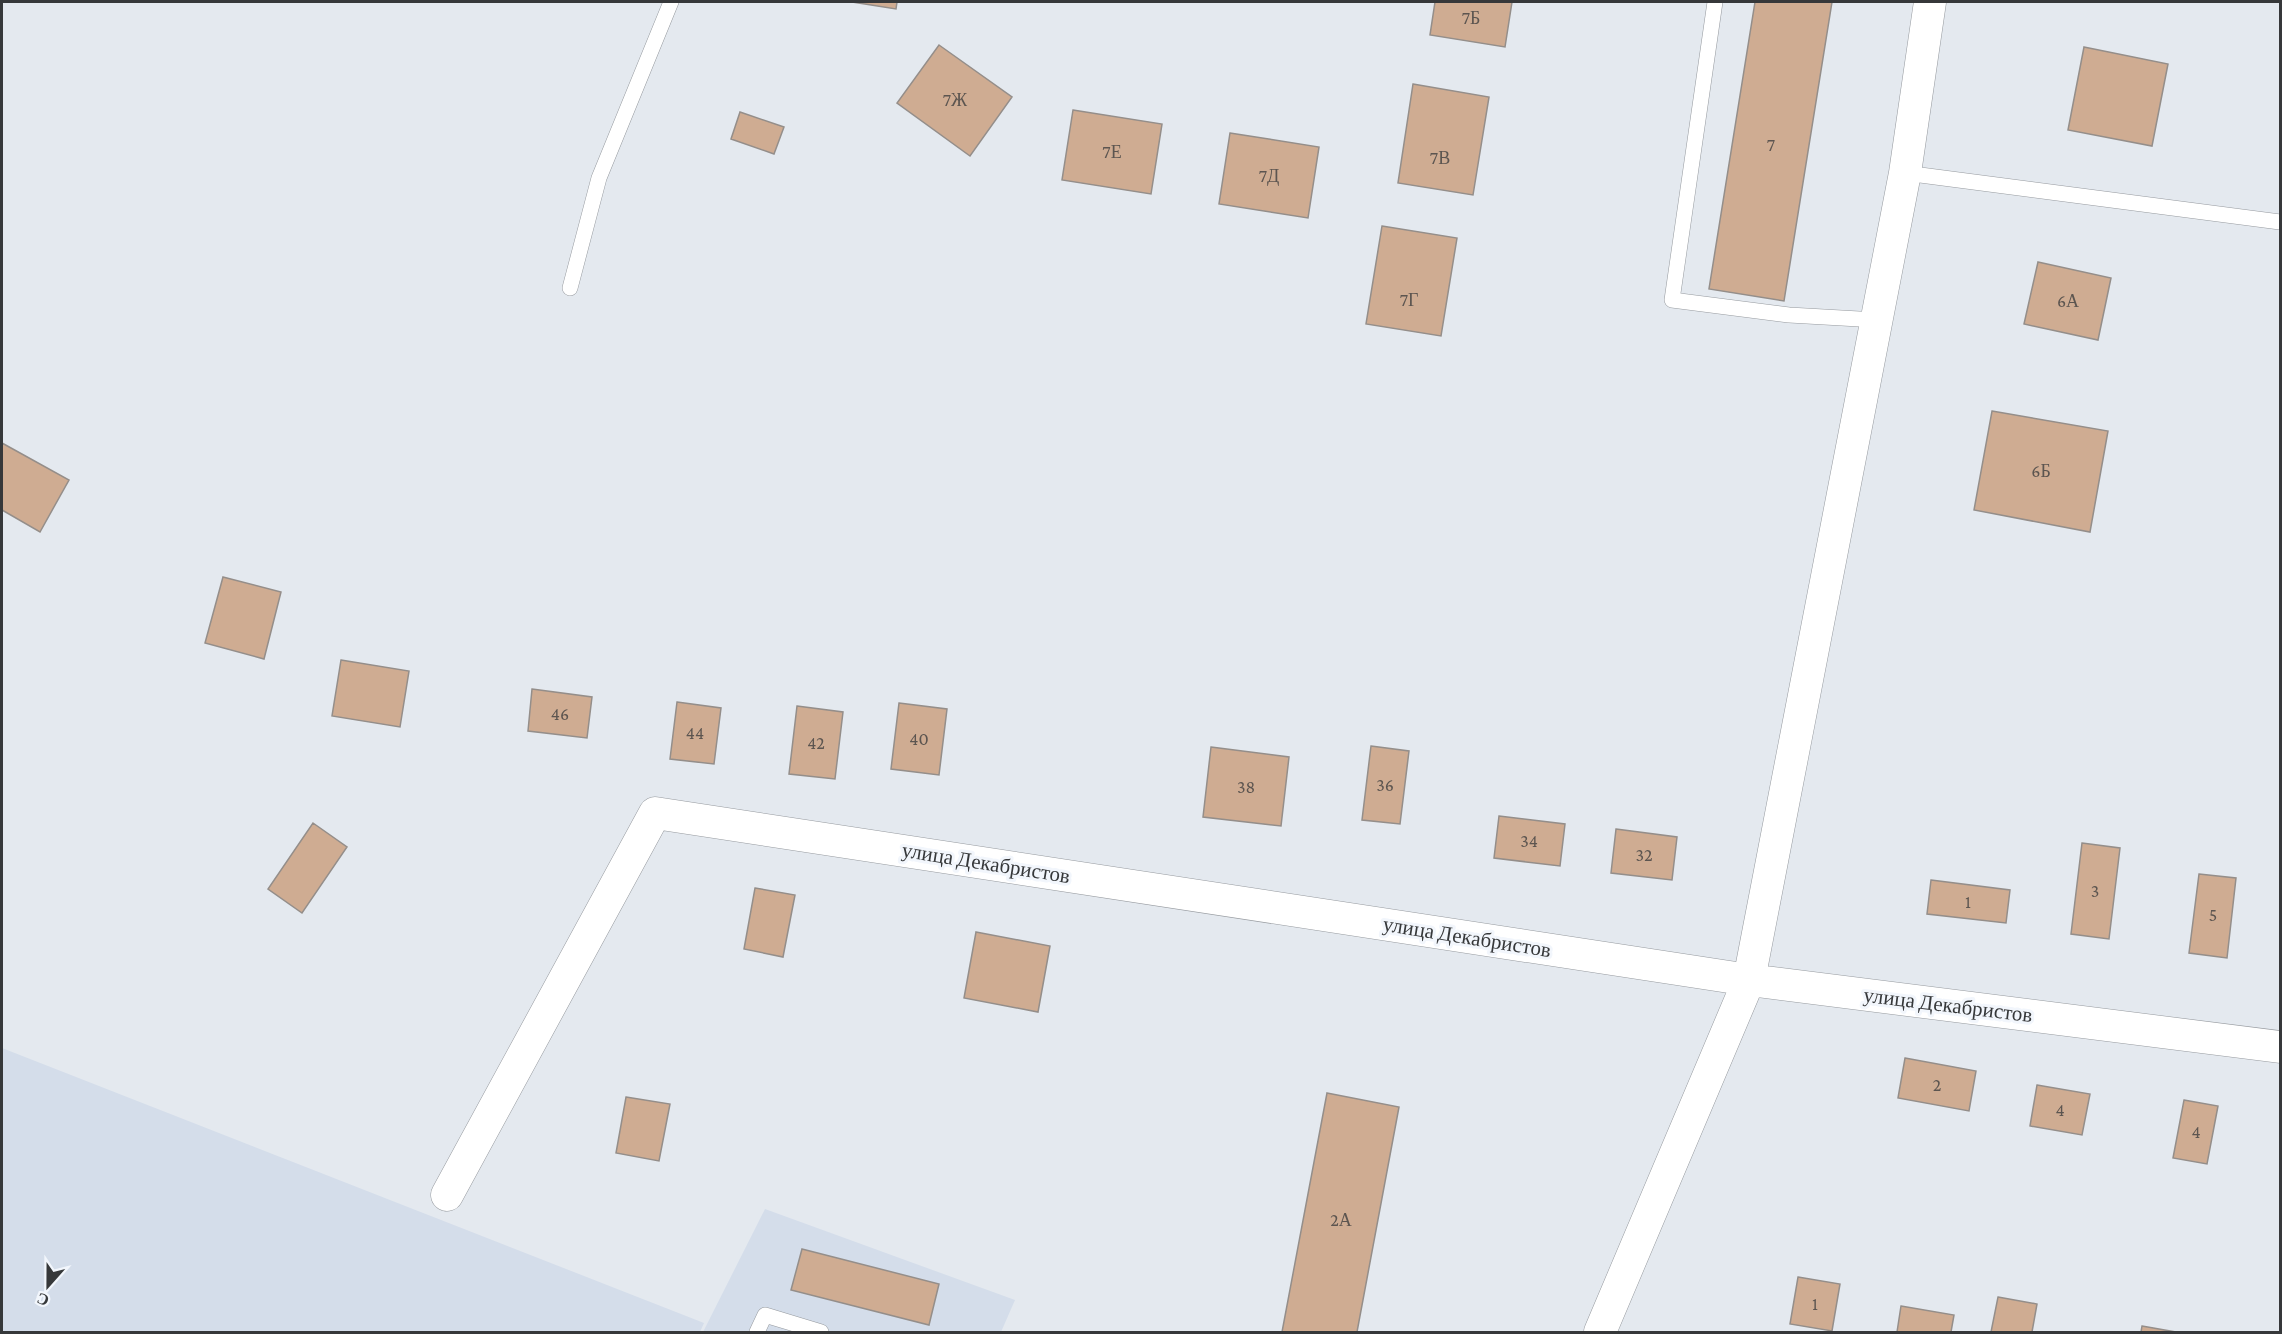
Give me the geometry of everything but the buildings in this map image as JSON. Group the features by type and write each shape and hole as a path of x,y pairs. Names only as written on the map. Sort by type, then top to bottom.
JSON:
{"street":[{"path":"1600,1332 1749,980 1905,173 1930,2"},
{"name":"улица Декабристов","path":"447,1195 655,813 1749,980 2280,1047"}],"lane":[{"path":"570,288 599,178 671,2"},
{"path":"1716,2 1672,300 1789,315 1876,320"},
{"path":"1905,173 2280,222"},
{"path":"757,1332 765,1315 821,1332"}],"shaded area":[{"path":"2,1048 704,1323 700,1332 2,1332"},
{"path":"765,1209 1015,1300 1001,1332 703,1332"}]}
